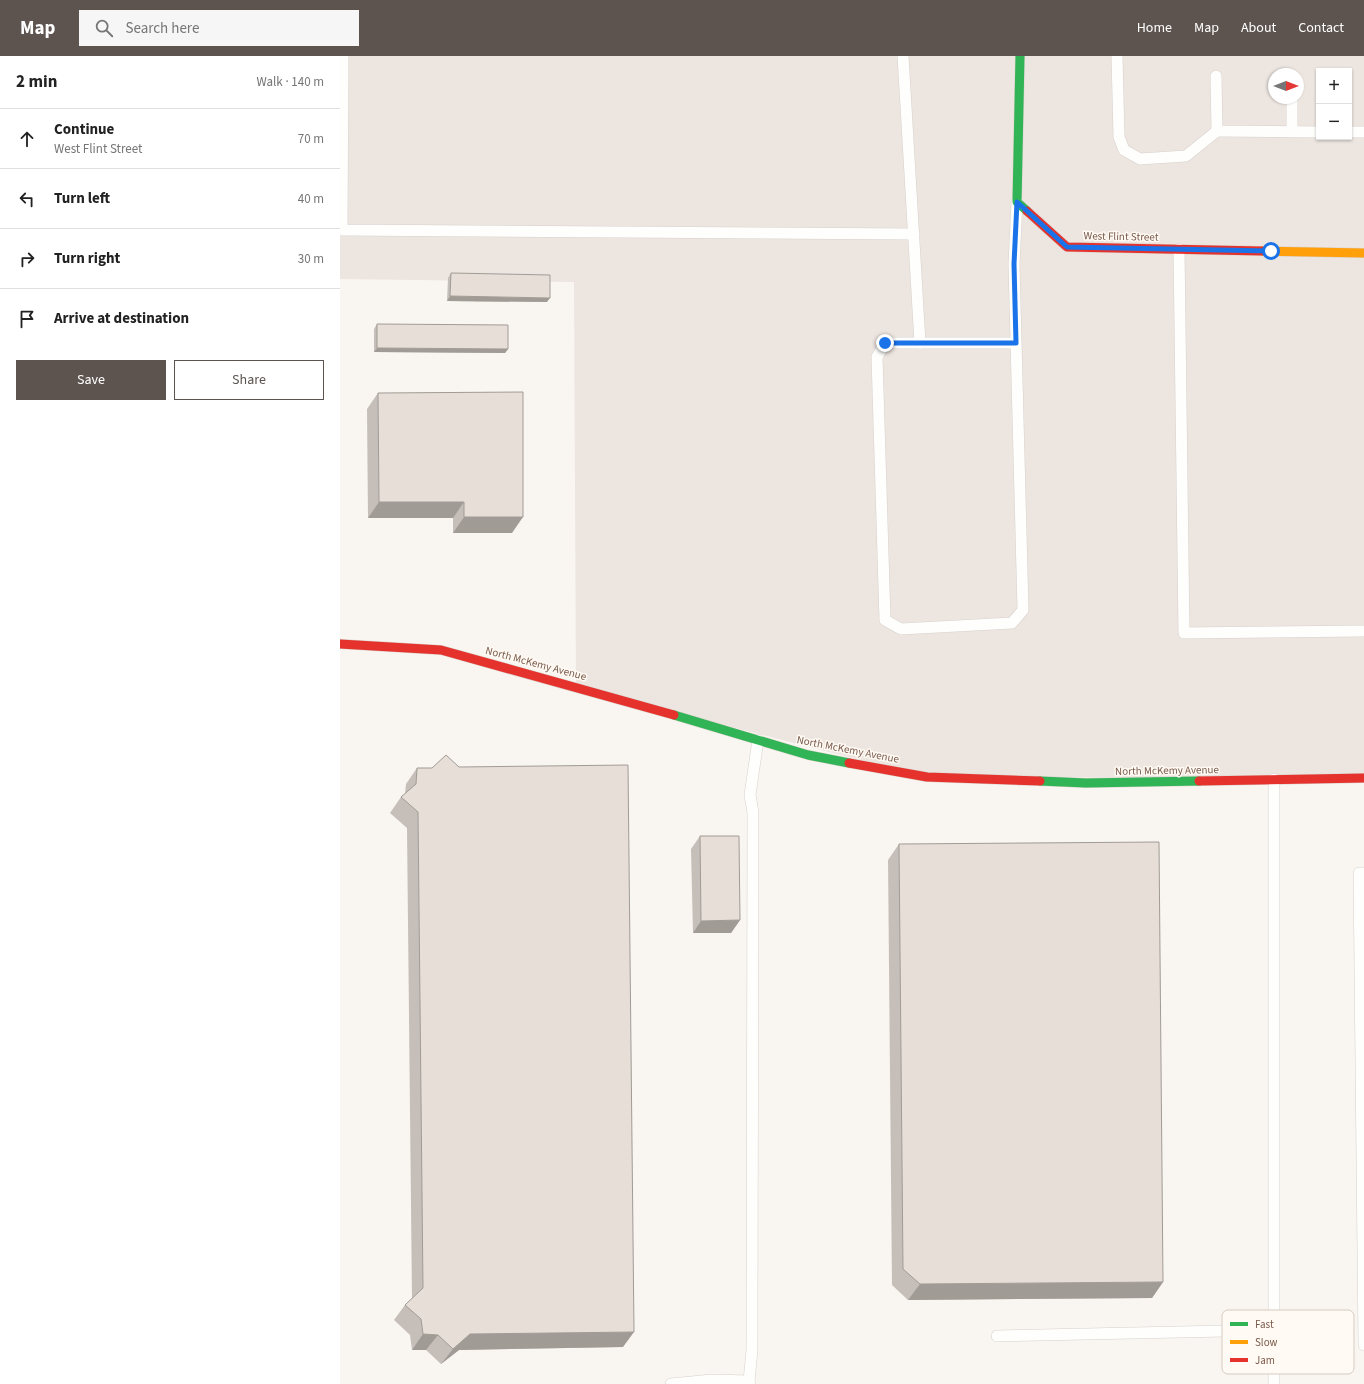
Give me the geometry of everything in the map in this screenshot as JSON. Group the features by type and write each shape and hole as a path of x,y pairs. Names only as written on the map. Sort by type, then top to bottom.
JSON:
{"street":[{"path":"1017,202 1020,56"},
{"name":"West Flint Street","path":"1017,202 1067,247 1364,253"},
{"name":"North McKemy Avenue","path":"340,644 441,650 627,701 808,755 927,777 1086,783 1364,778"}],"lane":[{"path":"343,56 342,230 914,234"},
{"path":"903,56 920,343"},
{"path":"1117,56 1120,137 1124,150 1140,159 1186,156 1217,131 1316,132"},
{"path":"1216,76 1217,131"},
{"path":"1292,104 1292,132"},
{"path":"1352,132 1364,132"},
{"path":"1016,343 885,343 877,357 885,620 900,629 1012,624 1023,610 1014,264 1017,202"},
{"path":"1178,250 1184,633 1364,631"},
{"path":"671,1384 712,1380 750,1382 752,1350 753,812 750,795 758,740"},
{"path":"1274,779 1274,1310"},
{"path":"1364,873 1359,873 1364,1345"},
{"path":"998,1336 1222,1331"}],"shaded area":[{"path":"340,56 1364,56 1364,778 927,777 576,687 574,282 340,279"}],"building":[{"path":"451,273 550,275 550,298 450,296"},
{"path":"377,324 508,325 508,349 377,348"},
{"path":"523,392 523,517 464,517 464,502 379,502 378,393"},
{"path":"446,755 459,767 628,765 634,1332 470,1334 453,1349 438,1335 423,1334 421,1319 405,1305 423,1288 418,812 401,797 416,784 417,768 432,768"},
{"path":"700,836 739,836 740,920 701,921"},
{"path":"1159,842 1163,1282 920,1284 903,1269 899,844"}],"traffic: fast":[{"path":"1020,56 1017,202 1027,211"},
{"path":"674,715 808,755 849,763"},
{"path":"1040,781 1086,783 1199,781"}],"traffic: slow":[{"path":"1262,251 1364,253"}],"traffic: jam":[{"path":"1027,211 1067,247 1262,251"},
{"path":"340,644 441,650 674,715"},
{"path":"849,763 927,777 1040,781"},
{"path":"1199,781 1364,778"}],"route":[{"path":"885,343 1016,343 1014,264 1017,202 1067,247 1271,251"}]}
